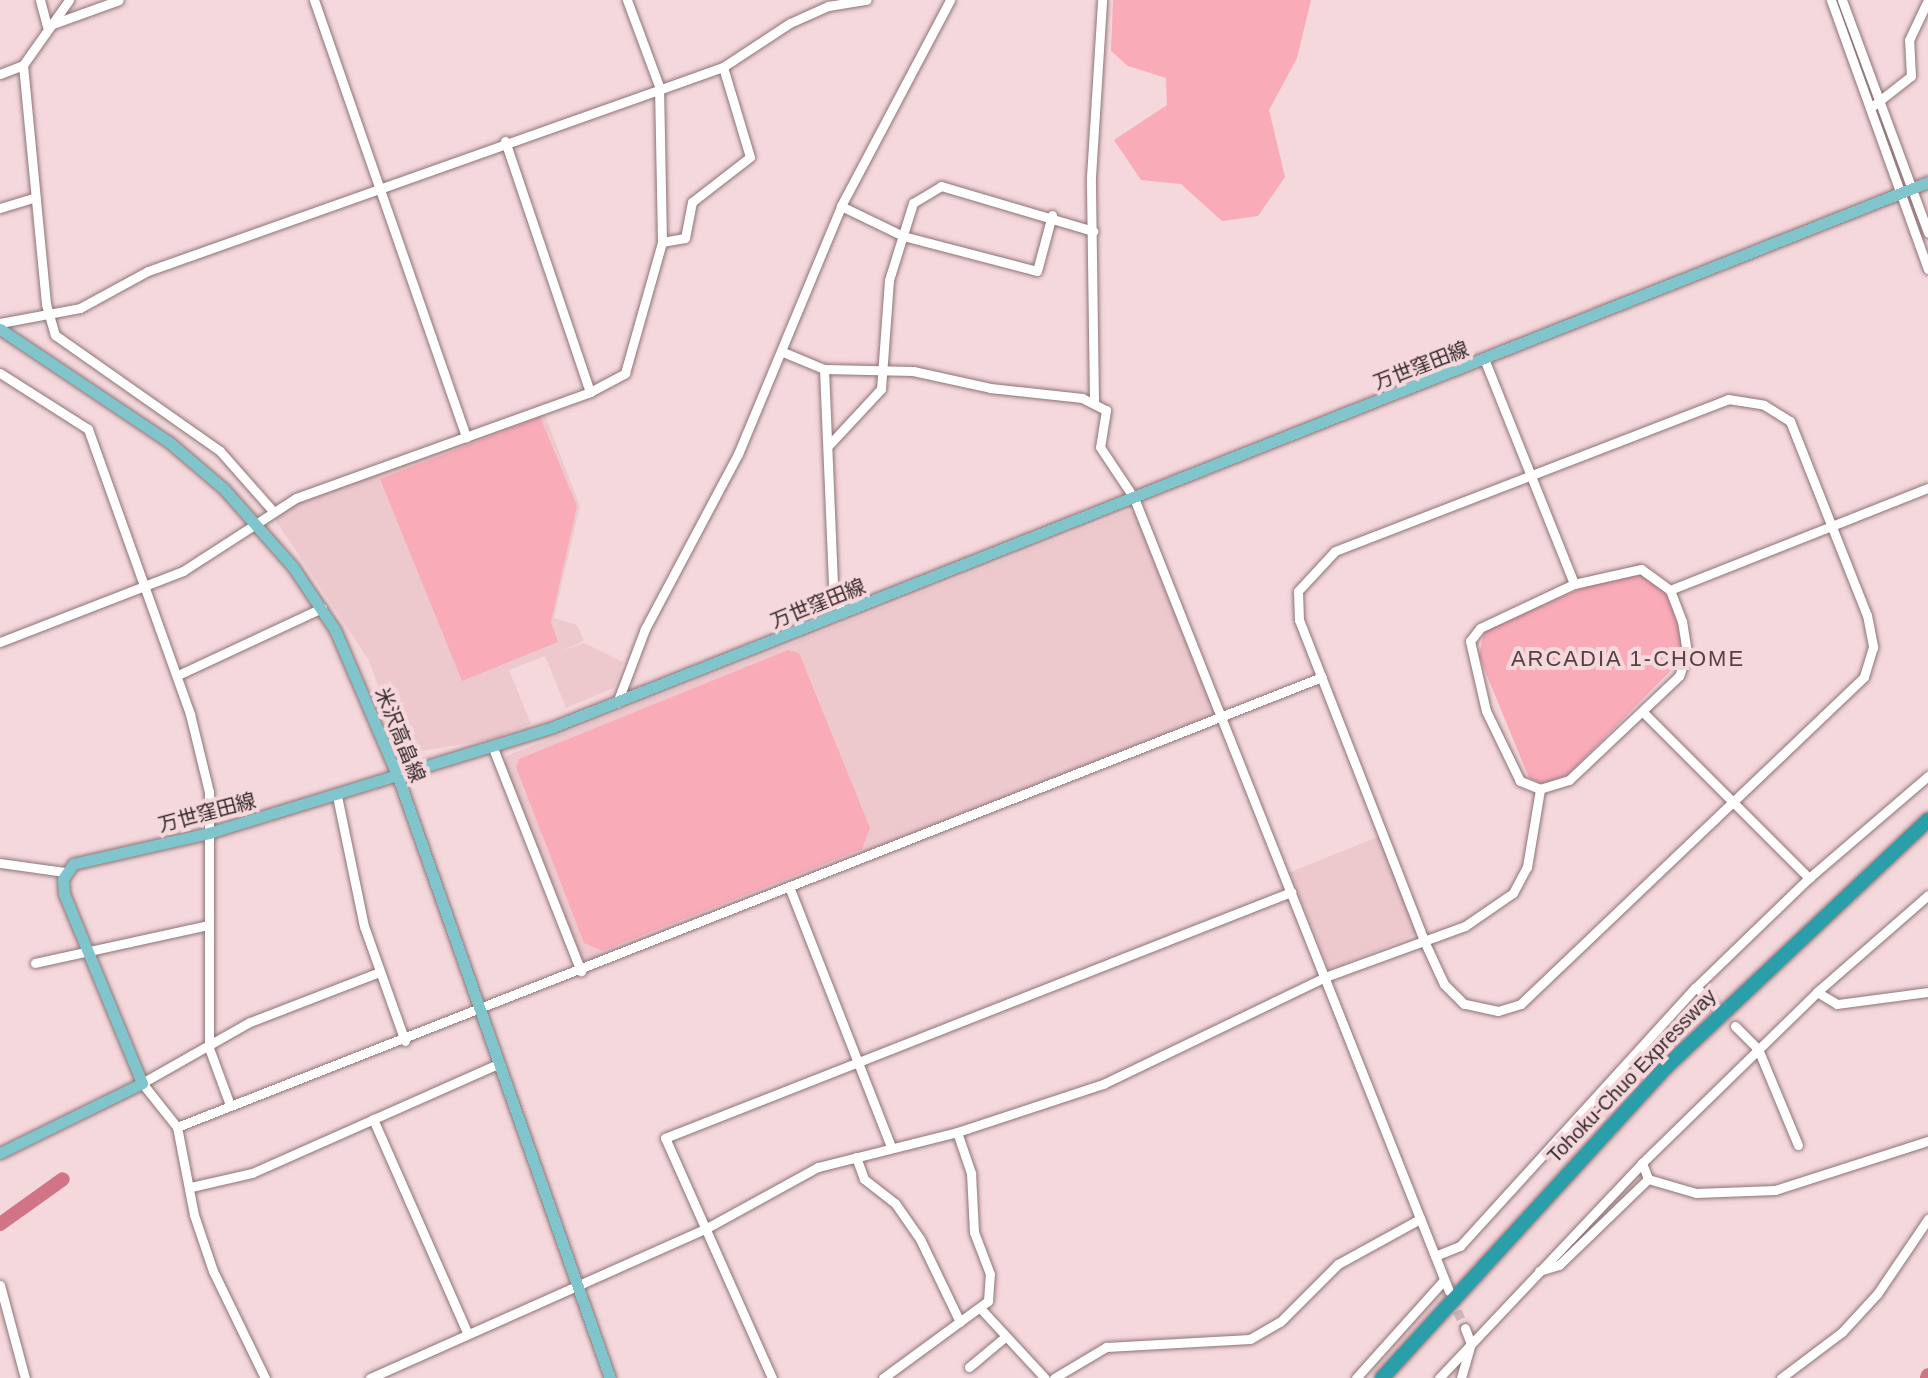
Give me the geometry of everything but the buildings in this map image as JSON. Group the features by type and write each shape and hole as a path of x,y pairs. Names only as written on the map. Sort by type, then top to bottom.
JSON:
{"highway":[{"name":"Tohoku-Chuo Expressway","path":"1382,1378 1667,1066 1928,820"},
{"name":"Tohoku-Chuo Expressway","path":"1394,1378 1681,1064 1928,830"}],"main road":[{"name":"万世窪田線","path":"65,872 73,864 209,833 337,796 493,748 617,703 1485,361 1928,182"},
{"name":"米沢高畠線","path":"0,326 169,442 256,522 322,608 398,777 610,1378"},
{"path":"0,1153 142,1083 64,894 65,872"},
{"name":"米沢高畠線","path":"577,1286 603,1378"}],"street":[{"path":"40,0 47,26"},
{"path":"69,0 47,26 23,65 35,197 55,335 67,347 220,451 272,510"},
{"path":"47,26 119,0"},
{"path":"314,0 466,437"},
{"path":"0,642 193,566 272,510 590,392 625,373 662,242 659,86 627,0"},
{"path":"0,326 80,308 148,271 659,86 723,67 790,23 828,6 864,0"},
{"path":"617,703 623,675 783,352 841,206 950,0"},
{"path":"1094,402 1093,231 1102,0"},
{"path":"1831,0 1868,116 1904,192 1928,233"},
{"path":"1842,0 1928,269"},
{"path":"1868,116 1876,101 1911,76 1909,40 1928,0"},
{"path":"0,74 23,65"},
{"path":"662,242 685,238 692,202 750,157 723,67"},
{"path":"505,141 590,392"},
{"path":"828,446 881,389 889,280 913,203 941,186 1052,215 1093,231"},
{"path":"0,208 35,197"},
{"path":"841,206 903,236 1037,271 1052,215"},
{"path":"783,352 824,369 881,368 1094,402 1106,410 1100,447 1134,498 1449,1291"},
{"path":"1485,361 1574,584"},
{"path":"824,369 833,586 843,613"},
{"path":"0,373 88,429 148,585 178,675 207,774 209,1048 230,1105"},
{"path":"1728,399 1752,403 1790,421 1834,524 1867,615 1873,647 1864,677 1521,1004 1498,1011 1464,1004 1444,984 1425,943 1299,620 1298,591 1313,570 1335,551 1532,475 1728,399"},
{"path":"1670,590 1928,488"},
{"path":"1641,569 1670,590 1687,653 1679,676 1643,712 1569,780 1540,789 1520,781 1508,763 1469,658 1470,641 1480,628 1574,584 1641,569"},
{"path":"178,675 322,608"},
{"path":"177,1127 405,1041 1322,677"},
{"path":"1643,712 1809,878"},
{"path":"493,748 581,971"},
{"path":"1435,1256 1460,1246 1696,987 1809,878 1928,776"},
{"path":"370,1378 705,1229 818,1167 957,1132 1103,1084 1325,977 1425,943 1494,911 1513,893 1527,867 1540,789"},
{"path":"337,796 377,973 405,1041"},
{"path":"0,863 65,872"},
{"path":"790,889 891,1147"},
{"path":"772,1378 665,1138 1291,892"},
{"path":"1439,1378 1642,1163 1817,992 1928,895"},
{"path":"35,963 87,948 208,925"},
{"path":"265,1378 213,1271 177,1127 142,1083 209,1048 250,1022 377,973"},
{"path":"1696,987 1712,1003"},
{"path":"1817,992 1837,1004 1928,992"},
{"path":"1735,1026 1758,1049 1798,1145"},
{"path":"191,1187 252,1173 500,1063"},
{"path":"373,1119 468,1334"},
{"path":"883,1378 981,1309 990,1274 974,1232 971,1173 957,1132"},
{"path":"1648,1179 1696,1193 1775,1190 1928,1141"},
{"path":"856,1157 864,1179 895,1203 920,1239 960,1322"},
{"path":"1642,1163 1648,1179"},
{"path":"1538,1271 1559,1265 1648,1179"},
{"path":"1054,1378 1106,1347 1250,1339 1280,1322 1338,1264 1420,1219"},
{"path":"1781,1378 1842,1332 1877,1294 1928,1219"},
{"path":"1356,1378 1444,1280"},
{"path":"0,1285 25,1378"},
{"path":"981,1309 1045,1378"},
{"path":"1461,1378 1471,1344 1465,1328"},
{"path":"969,1367 1005,1337"}],"shaded area":[{"path":"1113,0 1311,0 1297,58 1269,110 1285,177 1258,216 1222,221 1181,184 1141,180 1114,140 1167,105 1166,78 1128,66 1111,51"},
{"path":"544,413 580,506 554,618 577,625 584,641 561,651 584,643 623,662 614,688 566,708 545,656 509,670 531,724 492,739 404,754 368,659 274,518 299,502"},
{"path":"540,417 577,506 551,622 558,642 462,681 380,479"},
{"path":"1127,511 1135,514 1214,711 1211,718 589,964 581,960 504,764 506,756"},
{"path":"1639,563 1668,584 1691,650 1567,776 1543,784 1529,778 1479,656 1484,631"},
{"path":"788,650 799,653 870,828 862,849 602,951 584,943 516,767 519,759"},
{"path":"1380,836 1419,933 1329,970 1290,872"}],"waterway":[{"path":"0,1224 63,1179"}],"tunnel":[{"path":"1452,1298 1465,1328"}],"district":[{"name":"ARCADIA 1-CHOME","path":"1628,659"}]}
